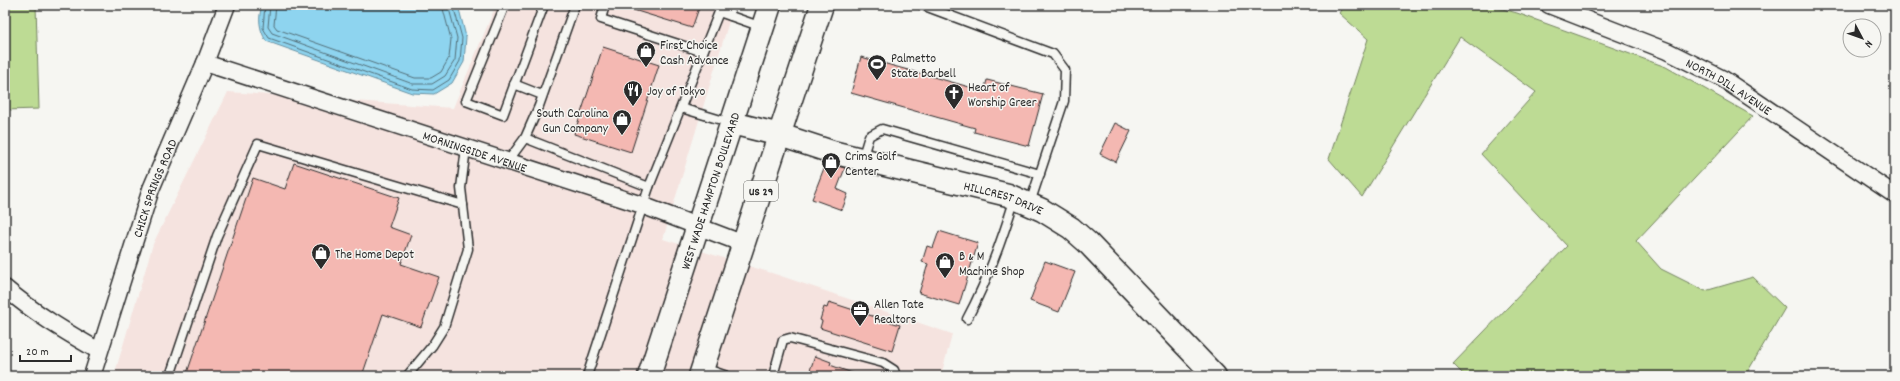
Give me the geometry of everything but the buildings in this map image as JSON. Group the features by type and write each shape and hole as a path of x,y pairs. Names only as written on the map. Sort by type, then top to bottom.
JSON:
{"main road":[{"name":"WEST WADE HAMPTON BOULEVARD","path":"649,376 770,5"},
{"name":"US 29","path":"702,372 822,5"},
{"name":"HILLCREST DRIVE","path":"732,123 780,135 832,152 1023,201 1071,228 1088,243 1215,376"}],"street":[{"name":"CHICK SPRINGS ROAD","path":"92,376 150,189 205,63 227,5"},
{"name":"NORTH DILL AVENUE","path":"1549,5 1667,51 1723,79 1895,195"},
{"name":"MORNINGSIDE AVENUE","path":"205,63 643,205 744,244"},
{"path":"5,288 53,325 100,351"}],"lane":[{"path":"505,5 466,101 503,115 544,5"},
{"path":"508,161 525,138 575,5"},
{"path":"605,5 601,19 703,52"},
{"path":"728,5 731,16"},
{"path":"922,5 1053,54 1065,70 1064,101 1040,174 1023,201 1000,246 978,298 967,319"},
{"path":"587,376 649,187 719,12 763,27"},
{"path":"514,84 542,95"},
{"path":"681,108 732,123"},
{"path":"862,159 869,136 882,129 1040,174"},
{"path":"525,138 649,187"},
{"path":"170,376 217,236 258,144 463,205"},
{"path":"407,376 432,346 444,327 468,249 461,188 466,148"},
{"path":"773,376 783,340 790,338 883,363 894,370 896,376"},
{"path":"702,372 727,376"}],"shaded area":[{"path":"496,5 734,5 663,239 778,275 952,334 941,376 114,376 153,244 228,92 453,108"}],"green space":[{"path":"5,5 36,5 39,109 5,110"},
{"path":"1344,5 1488,5 1517,13 1666,67 1753,116 1636,241 1661,269 1705,291 1753,277 1785,308 1745,376 1465,376 1453,364 1567,246 1481,154 1536,92 1460,37 1362,197 1329,159 1368,39 1339,13"}],"water":[{"path":"262,5 455,5 459,9 466,37 464,62 452,83 434,94 412,93 266,41 260,23"}],"place":[{"name":"First Choice Cash Advance","path":"646,68"},
{"name":"Palmetto State Barbell","path":"877,81"},
{"name":"Joy of Tokyo","path":"633,107"},
{"name":"Heart of Worship Greer","path":"954,110"},
{"name":"South Carolina Gun Company","path":"622,136"},
{"name":"Crims Golf Center","path":"831,179"},
{"name":"The Home Depot","path":"321,270"},
{"name":"B & M Machine Shop","path":"945,279"},
{"name":"Allen Tate Realtors","path":"860,327"}]}
